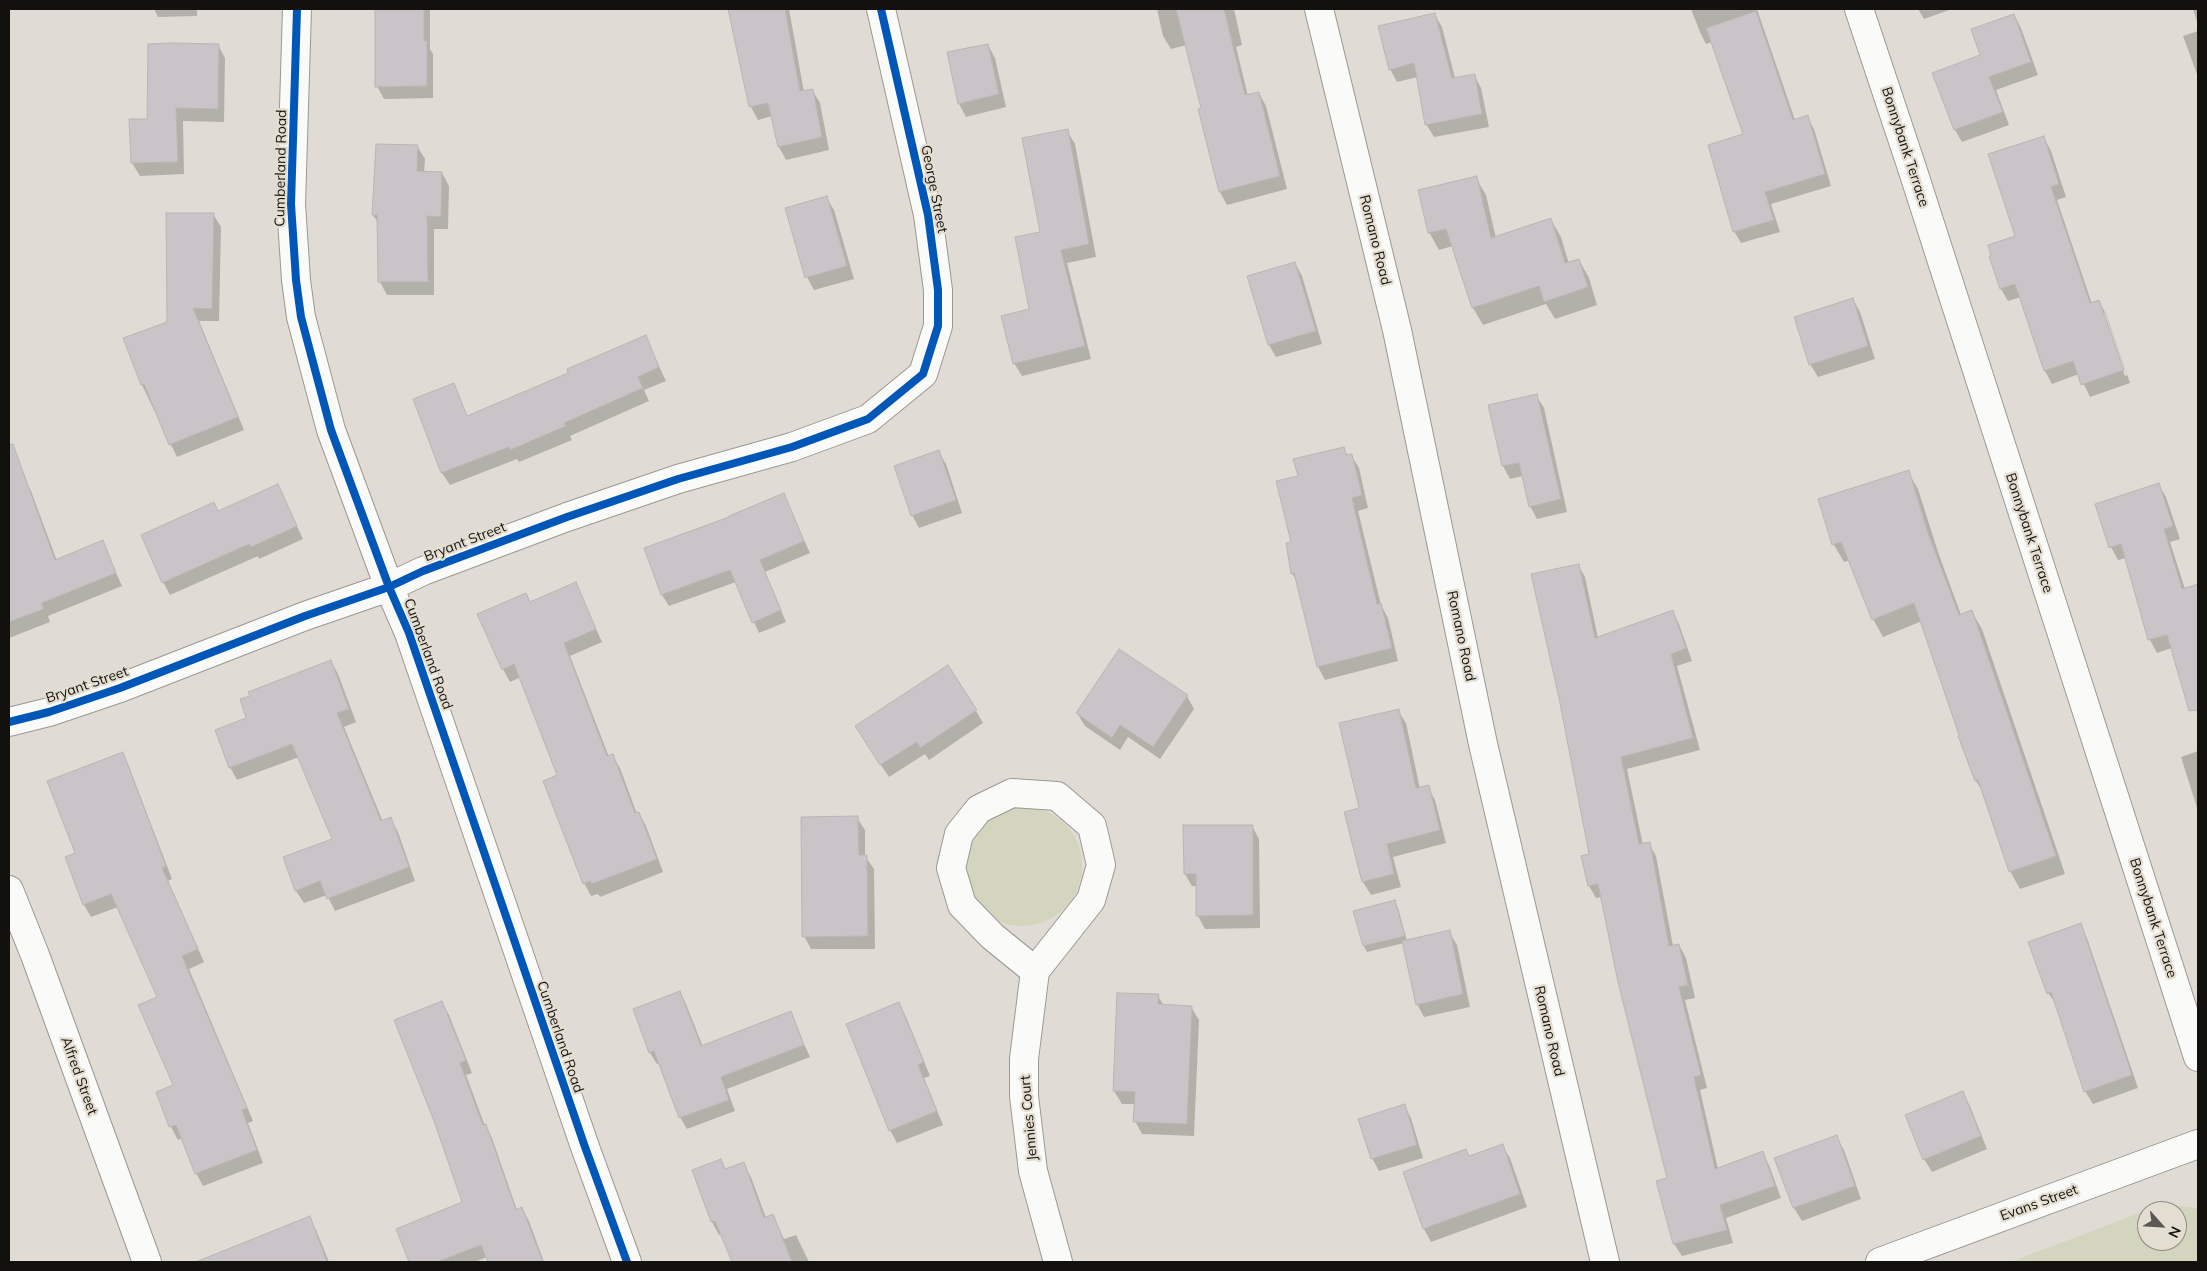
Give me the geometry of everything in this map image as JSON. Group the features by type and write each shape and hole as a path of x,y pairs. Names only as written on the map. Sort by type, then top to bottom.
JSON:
{"street":[{"name":"Cumberland Road","path":"297,9 291,204 296,280 301,317 331,430 389,587 409,633 582,1138 627,1262"},
{"name":"George Street","path":"880,9 928,215 938,290 938,326 923,374"},
{"name":"Romano Road","path":"1318,9 1398,330 1485,753 1604,1262"},
{"name":"Bonnybank Terrace","path":"1858,9 1915,177 2198,1057"},
{"name":"Bryant Street","path":"9,722 50,712 120,688 305,616 389,587 423,571 568,517 678,479 792,447 868,419 923,374"},
{"path":"1012,793 1057,796 1092,826 1101,865 1090,900 1035,971 992,936 962,906 951,868 960,834 979,809 1012,793"},
{"name":"Alfred Street","path":"9,890 35,955 147,1262"},
{"name":"Jennies Court","path":"1035,971 1024,1059 1024,1096 1033,1172 1058,1262"},
{"name":"Evans Street","path":"1880,1262 2198,1144"}],"green space":[{"path":"1022,806 1034,807 1045,811 1055,816 1064,824 1072,833 1077,843 1081,854 1081,878 1077,889 1072,899 1064,908 1055,916 1045,921 1034,925 1022,926 1010,925 999,921 989,916 980,908 972,899 967,889 963,878 962,866 963,854 967,843 972,833 980,824 989,816 999,811 1010,807"},
{"path":"2187,1207 2198,1208 2198,1262 2011,1262 2137,1214 2137,1251 2187,1251"}],"building":[{"path":"375,9 424,9 424,41 427,41 427,86 375,87"},
{"path":"728,9 785,9 800,91 813,89 822,137 778,147 768,103 749,107"},
{"path":"1176,9 1224,9 1245,95 1259,92 1280,176 1219,192 1198,109 1201,108"},
{"path":"1756,11 1793,120 1808,115 1825,174 1765,192 1774,220 1733,232 1708,145 1743,134 1706,28"},
{"path":"1435,13 1452,78 1475,74 1482,114 1425,125 1414,63 1389,70 1378,26"},
{"path":"2014,14 2031,62 1989,77 2003,112 1954,130 1932,73 1980,55 1971,29"},
{"path":"148,44 219,44 218,109 176,108 178,162 131,163 129,119 147,119"},
{"path":"988,44 999,94 958,104 947,52"},
{"path":"1068,129 1089,244 1061,250 1085,346 1013,364 1001,316 1029,309 1015,237 1040,232 1022,138"},
{"path":"2044,136 2059,184 2051,187 2090,303 2099,300 2124,370 2081,385 2073,361 2044,371 2015,284 2000,289 1989,256 1991,256 1988,245 2015,236 1988,154"},
{"path":"376,144 418,145 417,171 442,172 441,217 427,216 428,282 378,282 377,215 372,215"},
{"path":"1477,176 1491,238 1551,218 1565,263 1579,259 1588,287 1544,302 1539,286 1472,308 1446,229 1428,233 1418,190"},
{"path":"827,196 847,266 805,278 785,208"},
{"path":"166,213 214,213 212,309 193,308 238,417 169,445 144,384 141,385 123,338 167,322"},
{"path":"1295,262 1316,331 1268,345 1247,276"},
{"path":"1853,298 1868,346 1809,365 1794,317"},
{"path":"646,335 659,367 638,377 643,388 564,423 566,426 510,450 509,447 441,473 413,399 454,383 467,416 568,373 567,369"},
{"path":"1537,394 1561,499 1529,507 1519,463 1502,466 1488,405"},
{"path":"13,444 55,560 103,540 116,573 42,603 44,609 9,622 9,445"},
{"path":"1344,447 1346,455 1352,454 1362,495 1352,498 1377,604 1381,603 1392,648 1317,667 1294,573 1291,574 1286,543 1291,542 1276,481 1298,476 1293,459"},
{"path":"939,450 956,500 911,516 894,466"},
{"path":"1909,470 1928,533 1959,615 1972,610 2056,856 2009,872 1978,780 1975,781 1958,736 1914,603 1872,620 1841,542 1832,545 1818,499"},
{"path":"2159,483 2173,526 2164,529 2182,589 2198,584 2198,710 2189,711 2167,635 2148,640 2121,544 2109,548 2095,504"},
{"path":"278,484 297,526 251,547 249,544 162,583 141,535 214,502 218,511"},
{"path":"784,493 804,541 760,560 781,610 752,623 730,570 661,595 644,548 729,517"},
{"path":"1579,564 1595,638 1673,610 1686,648 1671,654 1693,738 1621,757 1639,844 1650,842 1669,946 1679,944 1688,985 1679,987 1701,1075 1694,1077 1715,1169 1763,1151 1775,1186 1720,1205 1727,1230 1673,1244 1656,1181 1667,1178 1618,982 1598,884 1588,886 1581,856 1589,854 1559,698 1531,574"},
{"path":"576,582 596,629 564,643 607,756 613,754 635,813 639,812 657,859 592,884 590,881 583,884 543,781 557,775 514,664 502,670 477,614 526,593 530,602"},
{"path":"1119,649 1188,695 1153,747 1120,725 1112,738 1076,713"},
{"path":"331,660 349,709 337,713 381,821 391,817 409,867 327,899 320,881 295,891 283,857 332,839 292,744 229,768 215,730 246,718 240,699 250,696 248,692"},
{"path":"948,665 977,710 920,748 917,742 880,765 855,726"},
{"path":"1399,709 1416,788 1429,785 1440,830 1387,844 1394,874 1362,882 1344,812 1359,808 1339,723"},
{"path":"123,752 166,866 162,868 198,949 182,956 247,1108 242,1110 257,1150 195,1174 176,1125 169,1127 156,1092 173,1085 138,1005 157,997 111,894 83,905 65,857 75,853 47,781"},
{"path":"858,816 859,855 867,855 868,936 802,937 801,817"},
{"path":"1183,825 1253,825 1253,915 1196,916 1196,874 1184,874"},
{"path":"1395,900 1405,936 1363,946 1353,911"},
{"path":"2081,923 2132,1075 2084,1092 2051,992 2047,994 2028,942"},
{"path":"1450,930 1463,994 1416,1005 1402,941"},
{"path":"680,991 701,1046 791,1011 804,1045 721,1077 729,1100 679,1118 654,1051 649,1053 633,1009"},
{"path":"1117,993 1159,994 1158,1004 1192,1006 1187,1124 1133,1122 1135,1092 1113,1091"},
{"path":"442,1001 466,1060 460,1063 483,1125 486,1124 516,1210 522,1207 543,1262 488,1262 481,1245 437,1262 409,1262 396,1229 462,1202 434,1121 394,1020"},
{"path":"899,1002 924,1062 918,1065 937,1111 889,1131 846,1024"},
{"path":"1963,1091 1981,1136 1923,1160 1905,1115"},
{"path":"1405,1104 1417,1145 1371,1159 1358,1119"},
{"path":"1837,1135 1855,1186 1793,1208 1774,1158"},
{"path":"1503,1144 1520,1194 1423,1229 1403,1172 1466,1149 1469,1156"},
{"path":"721,1159 725,1169 744,1162 764,1218 773,1214 792,1262 732,1262 715,1221 711,1222 692,1170"},
{"path":"310,1216 327,1262 198,1261"}],"cycle path":[{"path":"297,9 291,204 296,280 301,317 331,430 389,587 409,633 585,1147 627,1262"},
{"path":"9,722 49,712 120,688 305,616 389,587 423,571 567,517 678,479 792,447 868,419 923,374 938,326 938,290 928,215 881,9"}]}
